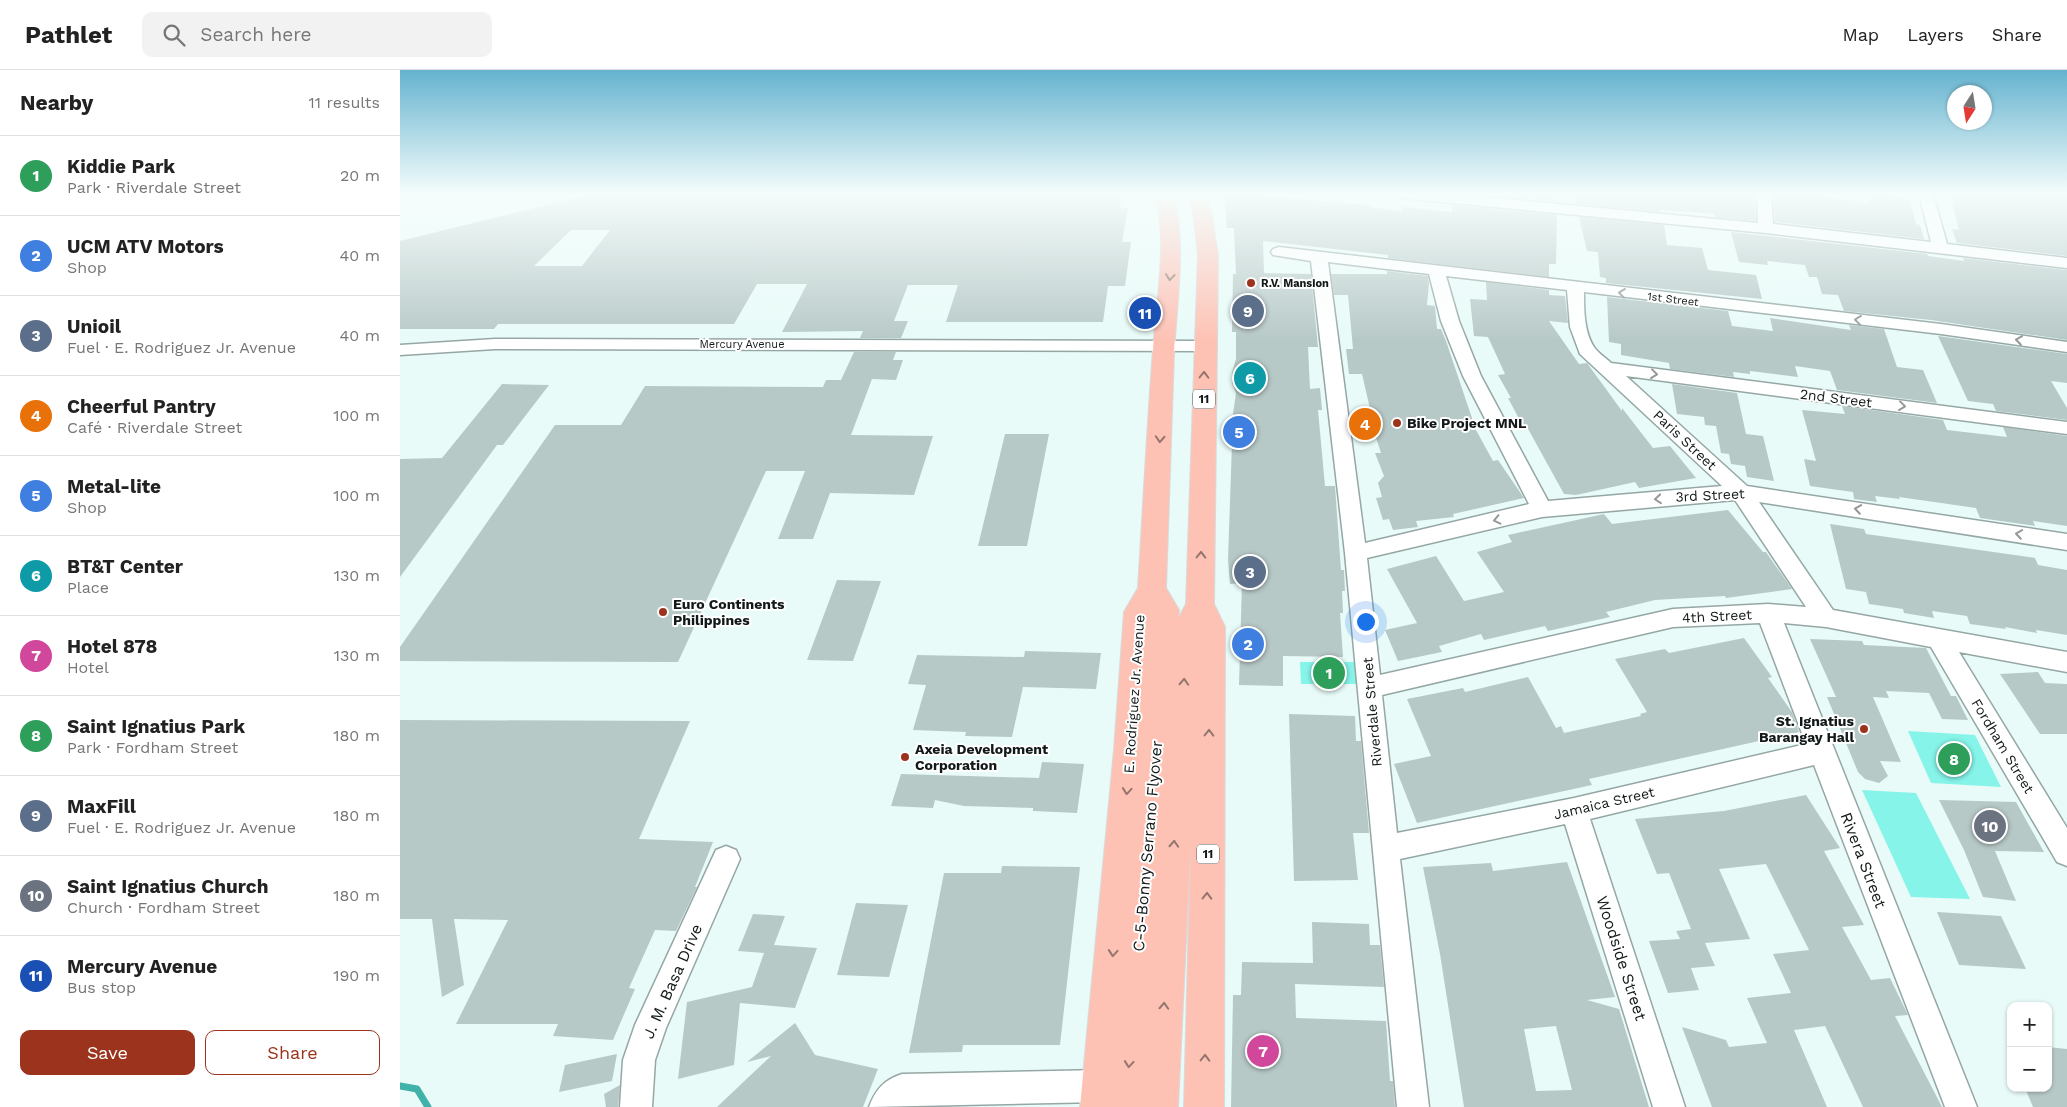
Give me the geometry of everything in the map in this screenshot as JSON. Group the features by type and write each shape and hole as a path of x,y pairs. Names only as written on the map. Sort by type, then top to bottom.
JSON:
{"main road":[{"name":"E. Rodriguez Jr. Avenue","path":"1109,1100 1138,612 1152,589 1164,346 1171,242"},
{"name":"11","path":"1204,1107 1211,627 1184,622 1205,346 1208,255 1206,242"},
{"name":"C-5-Bonny Serrano Flyover","path":"1152,589 1166,610 1184,622"},
{"name":"C-5-Bonny Serrano Flyover","path":"1109,1100 1184,622"},
{"name":"C-5-Bonny Serrano Flyover","path":"1158,1107 1184,622"}],"street":[{"path":"1905,242 2067,263"},
{"name":"1st Street","path":"1279,252 1437,272 1941,329 2067,347"},
{"name":"Riverdale Street","path":"1319,257 1356,553 1413,1107"},
{"path":"1437,272 1450,321 1472,376 1542,509"},
{"name":"Paris Street","path":"1575,287 1576,319 1579,334 1586,350 1701,453 1741,492 1826,618"},
{"name":"Mercury Avenue","path":"400,350 495,344 1205,346"},
{"name":"2nd Street","path":"1606,368 2067,428"},
{"name":"3rd Street","path":"1356,553 1542,509 1741,492 2067,542"},
{"name":"4th Street","path":"1370,688 1673,618 1768,613 1826,618 2067,662"},
{"name":"Rivera Street","path":"1768,613 1961,1107"},
{"name":"Fordham Street","path":"1939,639 2067,853"},
{"name":"Jamaica Street","path":"1385,849 1574,810 1822,752"},
{"name":"Woodside Street","path":"1574,810 1669,1107"},
{"name":"J. M. Basa Drive","path":"636,1107 638,1060 650,1025 726,859"},
{"path":"884,1107 896,1092 902,1090 1109,1100"}],"shaded area":[{"path":"1300,662 1357,662 1359,684 1301,684"},
{"path":"1908,731 1975,735 2001,787 1931,783"},
{"path":"1862,790 1916,793 1970,899 1911,897"}],"building":[{"path":"400,242 558,242 534,266 582,266 600,242 1131,242 1125,286 1108,286 1103,322 946,322 958,285 908,285 894,321 908,321 901,338 860,338 863,331 782,332 807,284 757,284 734,324 498,324 494,329 400,329"},
{"path":"1235,242 1263,242 1264,273 1311,274 1318,347 1308,347 1310,389 1320,388 1322,410 1318,410 1325,486 1335,486 1341,570 1344,570 1345,591 1342,591 1343,613 1340,613 1343,657 1283,656 1283,686 1239,685 1242,583 1230,584 1228,560 1233,414 1236,393 1232,383 1232,373 1236,359 1236,332 1232,332 1233,274 1236,274"},
{"path":"1275,242 1556,242 1556,264 1549,264 1549,277 1388,258 1388,255"},
{"path":"1585,242 1667,242 1667,245 1702,248 1708,270 1756,275 1762,299 1606,283 1606,278 1600,277 1598,252 1587,251"},
{"path":"1734,242 1824,242 1927,254 1928,256 1964,261 1963,258 2067,270 2067,340 1931,320 1844,311 1838,295 1822,294 1817,277 1809,277 1805,265 1767,261 1768,265 1739,262"},
{"path":"2067,242 2067,256 1957,243"},
{"path":"1387,271 1428,276 1427,305 1435,306 1437,329 1441,329 1446,341 1476,430 1493,461 1498,460 1524,498 1453,514 1454,517 1416,521 1418,527 1393,530 1389,519 1383,520 1376,498 1382,497 1378,483 1384,476 1375,453 1381,453 1368,413 1371,413 1362,374 1349,374 1346,349 1353,349 1348,295 1334,295 1331,274 1387,274"},
{"path":"1486,282 1549,290 1549,295 1565,296 1568,323 1549,321 1579,364 1587,363 1622,411 1622,408 1653,448 1670,446 1696,478 1639,488 1635,482 1576,495 1564,494 1527,427 1524,428 1508,398 1511,398 1498,375 1505,374 1488,337 1474,336 1470,299 1487,300"},
{"path":"1607,297 1728,311 1732,326 1773,331 1770,318 1851,330 1849,325 1884,329 1897,367 1923,370 1937,403 1837,390 1830,371 1795,366 1798,377 1750,371 1750,374 1733,372 1734,377 1670,369 1669,363 1621,355 1621,344 1609,342"},
{"path":"1938,336 2067,354 2067,383 2051,381 2067,408 2067,420 1996,411 1993,404 1968,401"},
{"path":"854,352 896,352 893,360 903,360 896,380 872,379 851,435 933,436 914,495 830,493 813,539 778,539 805,471 766,471 678,662 400,661 400,647 555,425 621,425 645,386 823,387 826,380 841,380"},
{"path":"502,384 549,385 503,445 497,445 400,577 400,459 442,458"},
{"path":"1672,384 1737,393 1746,434 1763,436 1774,481 1747,477 1745,466 1731,464 1729,454 1721,453 1716,426 1705,425 1704,417 1677,414"},
{"path":"1842,406 1943,420 1947,430 2007,437 2003,427 2067,436 2067,526 2033,521 2035,526 1980,518 1976,508 1899,497 1900,499 1875,496 1877,502 1854,499 1853,492 1810,486 1804,459 1816,461 1802,410 1845,414"},
{"path":"1005,434 1049,434 1027,546 978,546"},
{"path":"1728,510 1763,552 1766,552 1792,589 1726,598 1725,596 1655,600 1606,612 1610,617 1548,631 1545,626 1484,640 1481,634 1439,646 1442,652 1398,661 1385,630 1417,623 1387,569 1436,556 1464,601 1504,592 1477,552 1512,542 1508,535 1604,514 1612,524"},
{"path":"1830,524 1864,529 1866,534 2035,558 2038,565 2067,570 2067,635 1970,624 1967,616 1932,611 1934,618 1904,613 1903,609 1869,604 1866,592 1846,589"},
{"path":"837,580 881,581 853,661 807,660"},
{"path":"1744,638 1772,677 1768,678 1792,712 1799,732 1589,779 1592,785 1417,823 1394,764 1431,756 1407,699 1463,688 1465,692 1528,677 1556,728 1561,726 1564,733 1641,716 1640,714 1647,712 1615,659 1665,649 1669,653"},
{"path":"1810,639 1862,641 1864,645 1926,648 1951,696 1956,696 1968,720 1942,719 1929,693 1886,691 1889,698 1873,697 1901,762 1880,761 1888,776 1879,783 1865,779 1858,772 1827,697 1836,697"},
{"path":"1025,651 1101,653 1096,689 1023,687 1012,737 965,736 966,732 913,730 926,685 908,684 917,655 1024,657"},
{"path":"2038,672 2045,683 2067,684 2067,734 2040,734 2000,674"},
{"path":"1289,714 1355,716 1356,741 1361,741 1369,833 1353,833 1358,880 1294,881"},
{"path":"400,720 690,721 639,839 713,842 695,887 697,887 676,931 655,930 629,988 635,989 613,1040 553,1036 558,1024 456,1024 508,920 454,919 464,985 442,997 432,919 400,919"},
{"path":"1042,762 1084,764 1077,813 1033,811 1033,808 964,806 935,800 933,808 891,806 901,774 1039,778"},
{"path":"1806,795 1840,848 1824,851 1864,925 1842,927 1871,980 1890,978 1908,1015 1895,1016 1942,1107 1863,1107 1825,1026 1794,1030 1827,1107 1712,1107 1682,1027 1726,1040 1729,1047 1767,1043 1747,998 1791,993 1773,954 1809,950 1766,864 1719,869 1750,939 1705,943 1715,966 1691,968 1699,990 1668,993 1649,941 1680,939 1676,931 1691,929 1669,873 1657,874 1635,819 1724,811"},
{"path":"1939,800 2016,802 2044,852 1995,851 2016,901 1983,897 1964,850"},
{"path":"1567,862 1615,997 1587,1000 1619,1009 1649,1107 1464,1107 1440,954 1423,867 1491,863 1493,871","holes":["1556,1026 1572,1090 1536,1091 1524,1029"]},
{"path":"1002,866 1080,867 1060,1045 963,1045 962,1052 909,1053 944,873 1001,873"},
{"path":"856,903 908,905 889,977 837,975"},
{"path":"1937,912 2001,916 2026,969 1959,965"},
{"path":"753,914 785,916 774,945 817,948 795,1008 740,1003 734,1065 678,1079 687,1002 752,987 764,953 738,951"},
{"path":"1312,922 1369,924 1370,945 1380,945 1384,987 1295,984 1296,1018 1386,1021 1390,1081 1393,1081 1395,1107 1231,1107 1233,995 1241,995 1242,962 1313,963"},
{"path":"795,1023 815,1055 878,1069 863,1107 717,1107 771,1056 747,1062"},
{"path":"2052,1047 2067,1049 2067,1107 2033,1107 2027,1092 2052,1092"},
{"path":"617,1054 612,1081 559,1092 565,1065"},
{"path":"620,1085 618,1107 606,1107 604,1094"}],"waterway":[{"path":"400,1086 417,1089 428,1107"}],"place":[{"name":"R.V. Mansion","path":"1251,283"},
{"name":"MaxFill","path":"1248,311"},
{"name":"Mercury Avenue","path":"1145,313"},
{"name":"BT&T Center","path":"1250,378"},
{"name":"Bike Project MNL","path":"1397,423"},
{"name":"Cheerful Pantry","path":"1365,424"},
{"name":"Metal-lite","path":"1239,432"},
{"name":"Unioil","path":"1250,572"},
{"name":"Euro Continents Philippines","path":"663,612"},
{"name":"UCM ATV Motors","path":"1248,644"},
{"name":"Kiddie Park","path":"1329,673"},
{"name":"St. Ignatius Barangay Hall","path":"1864,729"},
{"name":"Axeia Development Corporation","path":"905,757"},
{"name":"Saint Ignatius Park","path":"1954,759"},
{"name":"Saint Ignatius Church","path":"1990,826"},
{"name":"Hotel 878","path":"1263,1051"}]}
